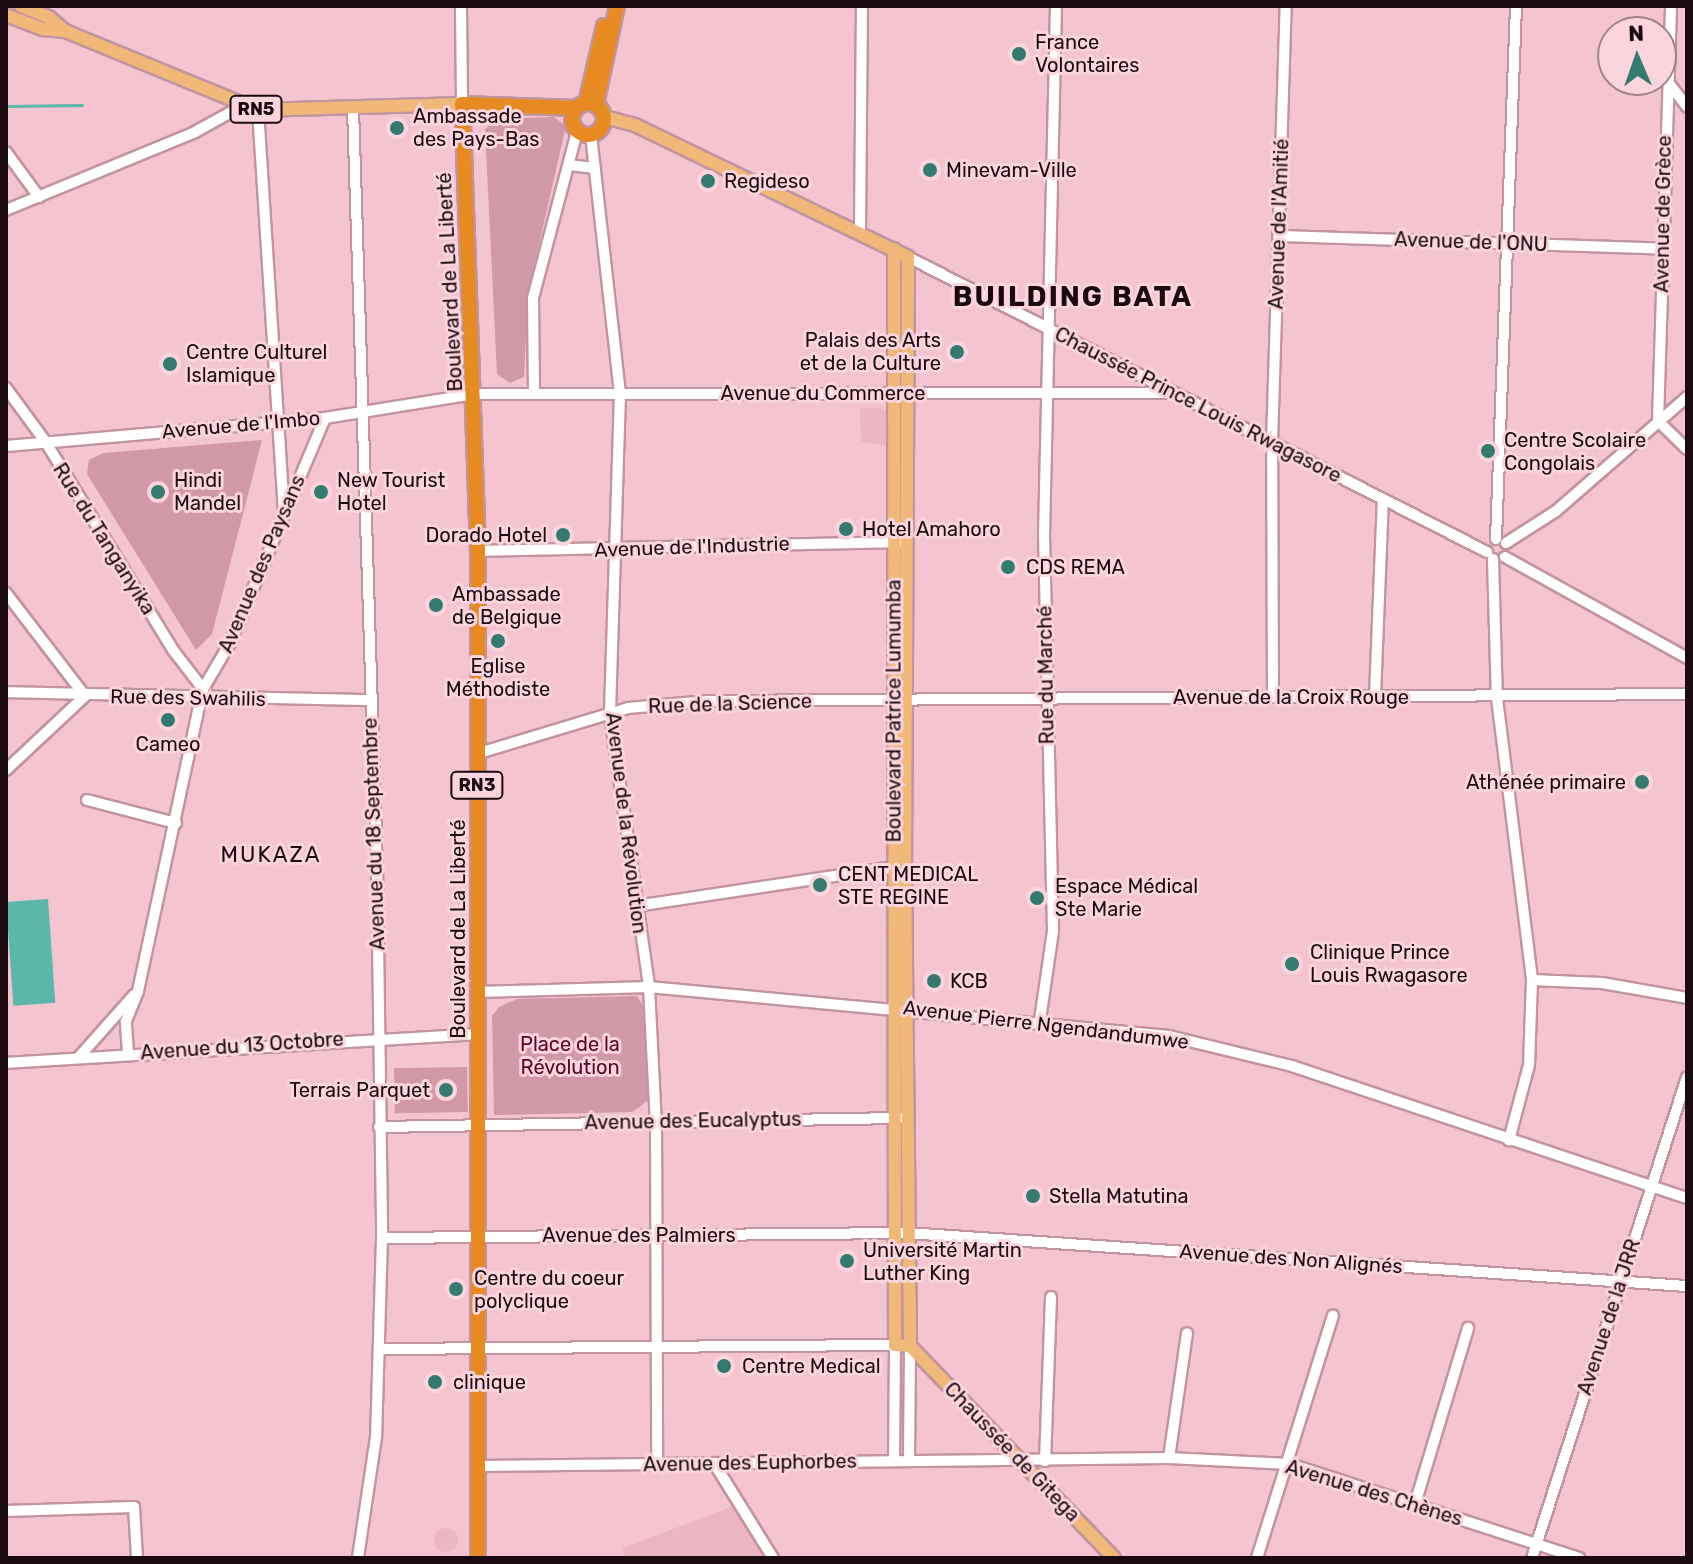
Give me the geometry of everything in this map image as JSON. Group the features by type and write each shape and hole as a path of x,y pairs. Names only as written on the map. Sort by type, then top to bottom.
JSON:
{"highway":[{"path":"591,108 572,117 584,133 601,129 591,108 609,6"},
{"path":"591,108 617,6"},
{"name":"RN5","path":"462,104 591,108"},
{"name":"Boulevard de La Liberté","path":"462,104 475,394 478,551 476,754 482,1236 479,1466"},
{"name":"RN3","path":"478,1558 479,1466"}],"main road":[{"name":"RN5","path":"21,6 50,18 65,31"},
{"name":"RN5","path":"6,15 43,29 65,31 258,110 462,104"},
{"name":"Chaussée Prince Louis Rwagasore","path":"591,108 635,125 860,230 908,257"},
{"name":"Boulevard Patrice Lumumba","path":"894,249 900,393 901,702 893,1007 900,1118 901,1233 895,1345"},
{"name":"Boulevard Patrice Lumumba","path":"900,393 908,257"},
{"name":"Boulevard Patrice Lumumba","path":"899,866 907,1008 900,1118"},
{"name":"Boulevard Patrice Lumumba","path":"901,1233 910,1346"},
{"path":"895,1345 910,1346"},
{"name":"Chaussée de Gitega","path":"910,1346 1114,1558"}],"street":[{"path":"461,6 462,104"},
{"path":"860,230 862,6"},
{"name":"Rue du Marché","path":"1040,1020 1053,931 1046,700 1045,391 1056,6"},
{"name":"Avenue de l'Amitié","path":"1273,695 1272,442 1286,6"},
{"path":"1505,557 1501,541 1505,244 1516,6"},
{"name":"Avenue de Grèce","path":"1658,421 1666,96"},
{"path":"6,210 205,127 244,105"},
{"name":"Avenue du 18 Septembre","path":"353,108 381,1037 379,1127 382,1238 382,1349 358,1558"},
{"path":"258,110 284,508"},
{"path":"534,393 533,298 569,165 584,133"},
{"name":"Avenue de la Révolution","path":"584,133 595,168 620,394 610,715 649,987 656,1124 657,1465"},
{"path":"6,152 39,197"},
{"path":"569,165 595,168"},
{"name":"Avenue de l'ONU","path":"1279,236 1662,249"},
{"name":"Chaussée Prince Louis Rwagasore","path":"908,257 1490,556"},
{"name":"Rue du Tanganyika","path":"6,388 45,441 173,650 204,694"},
{"name":"Avenue du Commerce","path":"475,394 1172,393"},
{"name":"Avenue de l'Imbo","path":"6,446 325,418 475,394"},
{"path":"1509,1140 1529,1065 1532,980 1497,698 1490,556 1501,541 1556,511 1687,397"},
{"name":"Avenue des Paysans","path":"128,1053 126,1021 138,991 204,694 230,643 284,508 325,418"},
{"path":"1658,421 1687,449"},
{"path":"1375,696 1383,500"},
{"name":"Avenue de l'Industrie","path":"478,551 900,542"},
{"path":"1490,556 1505,557 1687,658"},
{"path":"6,593 85,696 6,770"},
{"name":"Rue des Swahilis","path":"6,692 369,700"},
{"name":"Avenue de la Croix Rouge","path":"901,702 1273,695 1497,698 1687,694"},
{"name":"Rue de la Science","path":"476,754 610,715 708,701 901,702"},
{"path":"87,800 176,823"},
{"path":"636,906 899,866"},
{"path":"1532,980 1602,983 1687,998"},
{"name":"Avenue Pierre Ngendandumwe","path":"478,992 649,987 1040,1020 1169,1036 1276,1061 1687,1198"},
{"name":"Avenue des Paysans","path":"78,1058 138,991"},
{"name":"Avenue du 13 Octobre","path":"6,1063 381,1037 478,1034"},
{"name":"Avenue de la JRR","path":"1532,1558 1687,1077"},
{"name":"Avenue des Eucalyptus","path":"379,1127 900,1118"},
{"name":"Avenue des Palmiers","path":"382,1238 901,1233"},
{"name":"Avenue des Non Alignés","path":"901,1233 1687,1286"},
{"path":"1045,1461 1051,1297"},
{"path":"1257,1558 1290,1464 1333,1316"},
{"path":"1415,1504 1468,1328"},
{"path":"1169,1458 1187,1333"},
{"path":"382,1349 480,1351 895,1345"},
{"name":"Boulevard Patrice Lumumba","path":"894,1461 895,1345"},
{"name":"Boulevard Patrice Lumumba","path":"909,1460 910,1346"},
{"name":"Avenue des Chènes","path":"1020,1460 1169,1458 1290,1464 1579,1558"},
{"name":"Avenue des Euphorbes","path":"479,1466 1020,1460"},
{"path":"714,1463 773,1558"},
{"path":"6,1511 134,1507 137,1558"}],"shaded area":[{"path":"860,408 880,408 895,415 900,447 861,442"},
{"path":"48,899 55,1003 13,1006 6,902"},
{"path":"736,1505 768,1558 624,1558 623,1548"},
{"path":"446,1528 455,1531 458,1540 455,1549 446,1552 437,1549 434,1540 437,1531"}],"green space":[{"path":"554,117 566,126 528,293 524,377 510,383 497,374 485,129 496,119"},
{"path":"262,440 212,634 196,650 87,474 89,460 103,453"},
{"name":"Place de la Révolution","path":"637,996 646,1011 648,1100 641,1106 632,1112 494,1115 492,1016 499,1007 517,999"},
{"path":"467,1067 468,1112 395,1113 394,1068"}],"waterway":[{"path":"6,106 82,105"}],"place":[{"name":"France Volontaires","path":"1019,54"},
{"name":"Ambassade des Pays-Bas","path":"397,128"},
{"name":"Minevam-Ville","path":"930,170"},
{"name":"Regideso","path":"708,181"},
{"name":"Palais des Arts et de la Culture","path":"957,352"},
{"name":"Centre Culturel Islamique","path":"170,364"},
{"name":"Centre Scolaire Congolais","path":"1488,451"},
{"name":"Hindi Mandel","path":"158,492"},
{"name":"New Tourist Hotel","path":"321,492"},
{"name":"Hotel Amahoro","path":"846,529"},
{"name":"Dorado Hotel","path":"563,535"},
{"name":"CDS REMA","path":"1008,567"},
{"name":"Ambassade de Belgique","path":"436,605"},
{"name":"Eglise Méthodiste","path":"498,641"},
{"name":"Cameo","path":"168,720"},
{"name":"Athénée primaire","path":"1642,782"},
{"name":"CENT MEDICAL STE REGINE","path":"820,885"},
{"name":"Espace Médical Ste Marie","path":"1037,898"},
{"name":"Clinique Prince Louis Rwagasore","path":"1292,964"},
{"name":"KCB","path":"934,981"},
{"name":"Terrais Parquet","path":"446,1090"},
{"name":"Stella Matutina","path":"1033,1196"},
{"name":"Université Martin Luther King","path":"847,1261"},
{"name":"Centre du coeur polyclique","path":"456,1289"},
{"name":"Centre Medical","path":"724,1366"},
{"name":"clinique","path":"435,1382"}],"district":[{"name":"BUILDING BATA","path":"1073,297"},
{"name":"MUKAZA","path":"271,855"}]}
